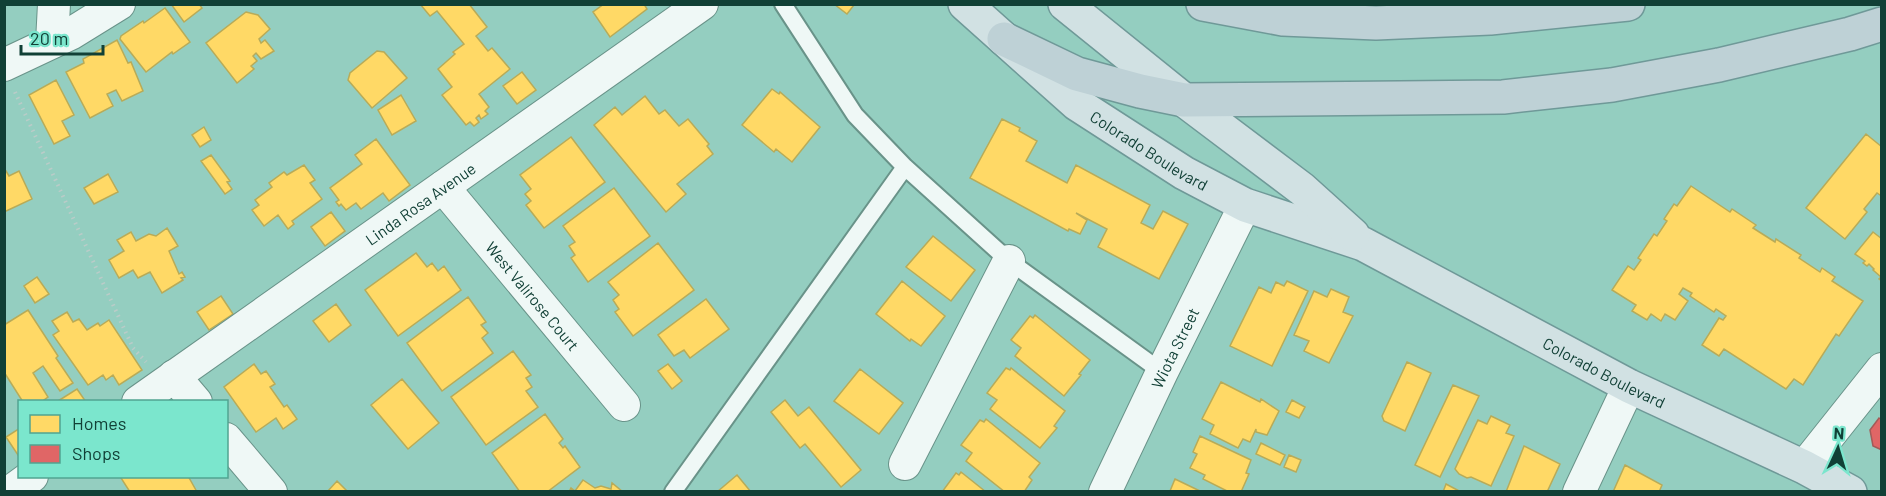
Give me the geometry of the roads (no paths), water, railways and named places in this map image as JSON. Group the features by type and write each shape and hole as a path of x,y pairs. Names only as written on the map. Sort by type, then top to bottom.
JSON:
{"highway":[{"path":"1203,4 1283,19 1376,22 1490,18 1628,4"},
{"path":"1004,39 1077,74 1184,100 1503,97 1612,85 1719,65 1850,34 1881,24"}],"main road":[{"name":"Colorado Boulevard","path":"965,4 1077,104 1184,173 1245,205 1364,244 1629,386 1804,467 1850,492"},
{"name":"Colorado Boulevard","path":"1065,4 1184,100 1302,189 1364,244"}],"street":[{"path":"52,42 54,4"},
{"path":"9,78 52,42 72,33 119,4"},
{"name":"Linda Rosa Avenue","path":"141,400 702,4"},
{"name":"West Valirose Court","path":"443,187 624,405"},
{"name":"Wiota Street","path":"1105,492 1245,205"},
{"path":"905,464 1009,261"},
{"path":"1804,467 1881,369"},
{"path":"170,379 194,400"},
{"path":"1579,492 1629,386"},
{"path":"228,441 271,492"},
{"path":"10,492 31,478"}],"lane":[{"path":"783,4 855,115 905,167 1009,261 1162,372"},
{"path":"673,492 905,167"}]}
